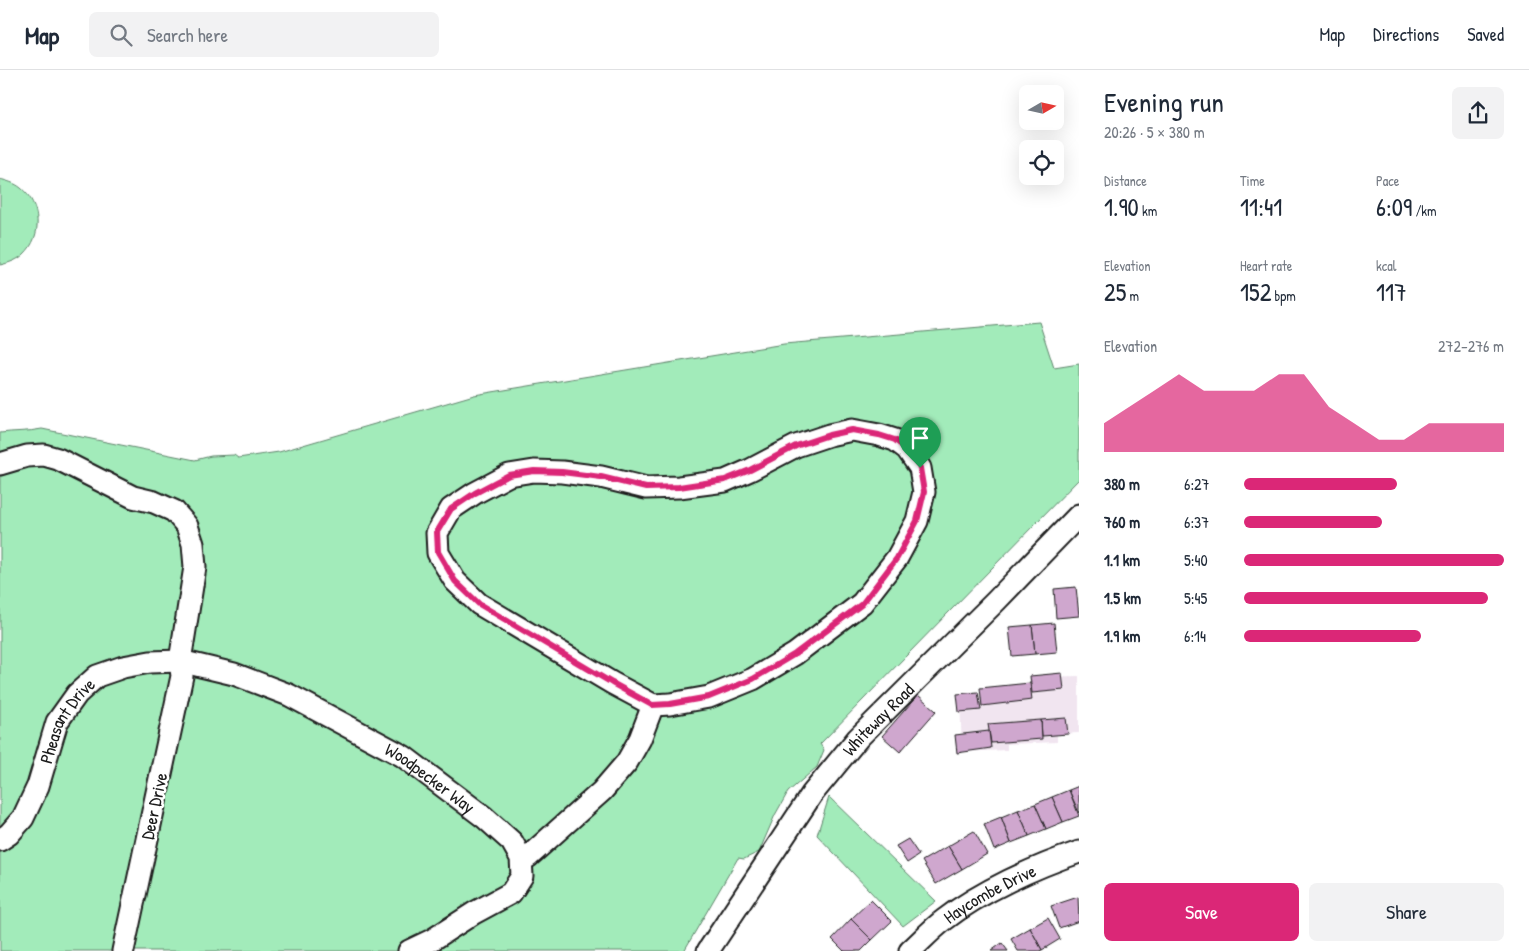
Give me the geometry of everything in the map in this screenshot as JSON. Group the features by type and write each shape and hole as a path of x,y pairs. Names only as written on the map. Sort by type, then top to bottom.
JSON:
{"street":[{"path":"852,430 895,440 907,449 920,468 924,492 917,521 897,558 862,604 795,654 753,679 709,697 670,704 652,705 479,604 455,581 438,552 437,532 451,509 475,493 509,475 534,471 562,472 601,477 646,488 679,487 725,480 750,470 796,446 829,435 852,430"},
{"name":"Deer Drive","path":"0,464 27,456 44,455 58,459 133,497 154,502 174,511 188,526 193,544 195,567 180,660 182,676 123,951"},
{"name":"Whiteway Road","path":"708,951 812,794 858,738 996,601 1079,515"},
{"name":"Pheasant Drive","path":"0,840 9,834 23,818 38,786 57,722 76,694 98,676 123,667 150,662 180,660"},
{"name":"Woodpecker Way","path":"180,660 234,674 289,695 403,756 484,817 512,842 521,858"},
{"path":"409,951 432,940 474,913 511,893 522,876 521,858 528,857 602,791 627,762 640,739 652,705"},
{"name":"Haycombe Drive","path":"910,951 945,919 989,891 1052,861 1079,852"}],"shaded area":[{"path":"1079,676 1079,733 1057,734 1057,742 1007,744 1007,750 962,752 960,697 1024,694 1024,685 1046,684 1046,677"}],"green space":[{"path":"0,179 11,182 28,195 36,211 37,229 30,247 24,254 19,258 0,265"},
{"path":"1039,322 1054,368 1079,364 1079,479 820,744 824,750 817,767 788,792 775,815 759,852 744,859 738,858 684,951 0,951 0,433 42,429 195,460 211,456 234,455 238,458 279,452 474,395 784,344"},
{"path":"829,797 936,901 903,926 817,835"}],"building":[{"path":"1076,587 1079,616 1056,618 1054,589"},
{"path":"1054,623 1057,652 1035,654 1032,625"},
{"path":"1032,625 1035,654 1012,656 1009,627"},
{"path":"1062,673 1064,690 1032,693 1030,676"},
{"path":"1030,683 1032,700 982,706 980,688"},
{"path":"978,692 981,710 959,712 957,694"},
{"path":"918,695 936,711 900,752 882,736"},
{"path":"1066,718 1068,734 1042,736 1041,720"},
{"path":"1041,720 1042,739 991,743 988,724"},
{"path":"989,731 991,748 957,753 955,735"},
{"path":"1079,786 1079,813 1069,790"},
{"path":"1069,790 1079,816 1063,822 1052,797"},
{"path":"1052,797 1063,822 1046,829 1035,804"},
{"path":"1035,804 1046,829 1029,836 1018,810"},
{"path":"1018,810 1029,836 1011,843 1001,817"},
{"path":"1001,817 1011,843 994,850 984,824"},
{"path":"974,831 987,854 962,869 948,846"},
{"path":"908,839 919,855 907,863 896,846"},
{"path":"948,846 962,869 936,884 922,861"},
{"path":"1078,897 1079,921 1059,928 1051,906"},
{"path":"871,900 892,921 872,940 851,919"},
{"path":"1048,918 1060,939 1042,950 1030,928"},
{"path":"851,919 872,940 861,951 844,951 832,939"},
{"path":"1030,928 1042,950 1018,951 1011,939"},
{"path":"1002,943 1008,951 991,951"}],"route":[{"path":"852,430 895,440 907,449 920,468 924,492 917,521 897,558 862,604 795,654 753,679 709,697 670,704 652,705 479,604 455,581 438,552 437,532 451,509 475,493 509,475 534,471 562,472 601,477 646,488 679,487 725,480 750,470 796,446 829,435 852,430"}]}
